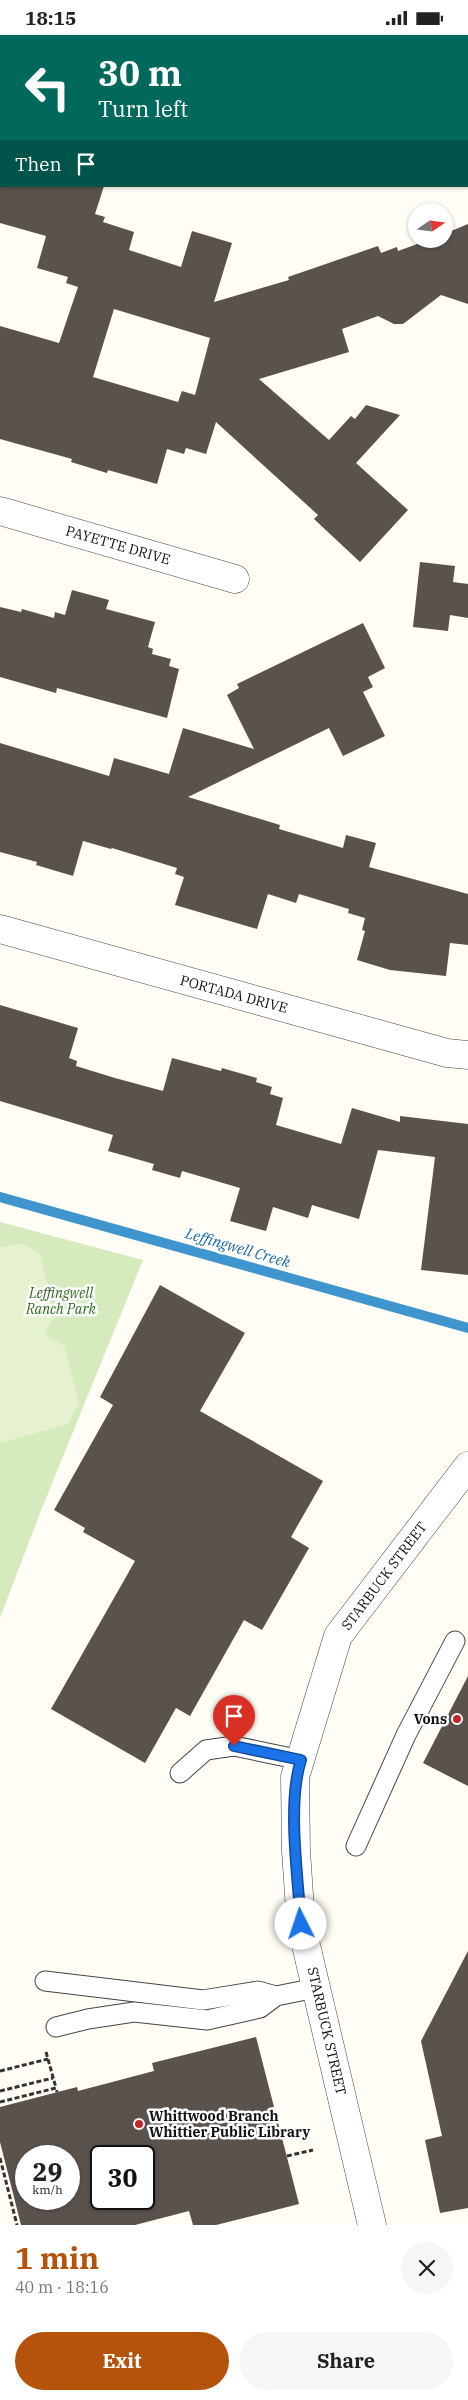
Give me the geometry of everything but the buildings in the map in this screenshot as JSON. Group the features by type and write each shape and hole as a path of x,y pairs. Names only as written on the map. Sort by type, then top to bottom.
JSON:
{"street":[{"name":"PAYETTE DRIVE","path":"0,511 235,579"},
{"name":"PORTADA DRIVE","path":"0,929 447,1053 468,1055"},
{"name":"STARBUCK STREET","path":"372,2225 301,1924 296,1851 295,1777 338,1636 468,1466"}],"lane":[{"path":"356,1846 406,1735 455,1641"},
{"path":"180,1773 206,1750 234,1746 301,1760"},
{"path":"44,1981 203,2000 258,1991 276,1996"},
{"path":"56,2027 88,2019 134,2012 206,2020 260,2008 276,1996 316,1988"}],"path":[{"path":"0,2071 48,2059"},
{"path":"0,2102 56,2090 50,2065"},
{"path":"0,2091 53,2078"},
{"path":"287,2156 313,2150"},
{"path":"0,2158 17,2225"}],"green space":[{"name":"Leffingwell Ranch Park","path":"0,1222 143,1260 40,1513 0,1618"},
{"path":"22,1243 40,1254 55,1317 44,1334 64,1346 79,1403 68,1424 0,1443 0,1248"}],"waterway":[{"name":"Leffingwell Creek","path":"0,1197 468,1328"}],"place":[{"name":"Vons","path":"457,1719"},
{"name":"Whittwood Branch Whittier Public Library","path":"139,2124"}],"route":[{"path":"234,1746 301,1760 295,1777 296,1851 301,1924"}]}
